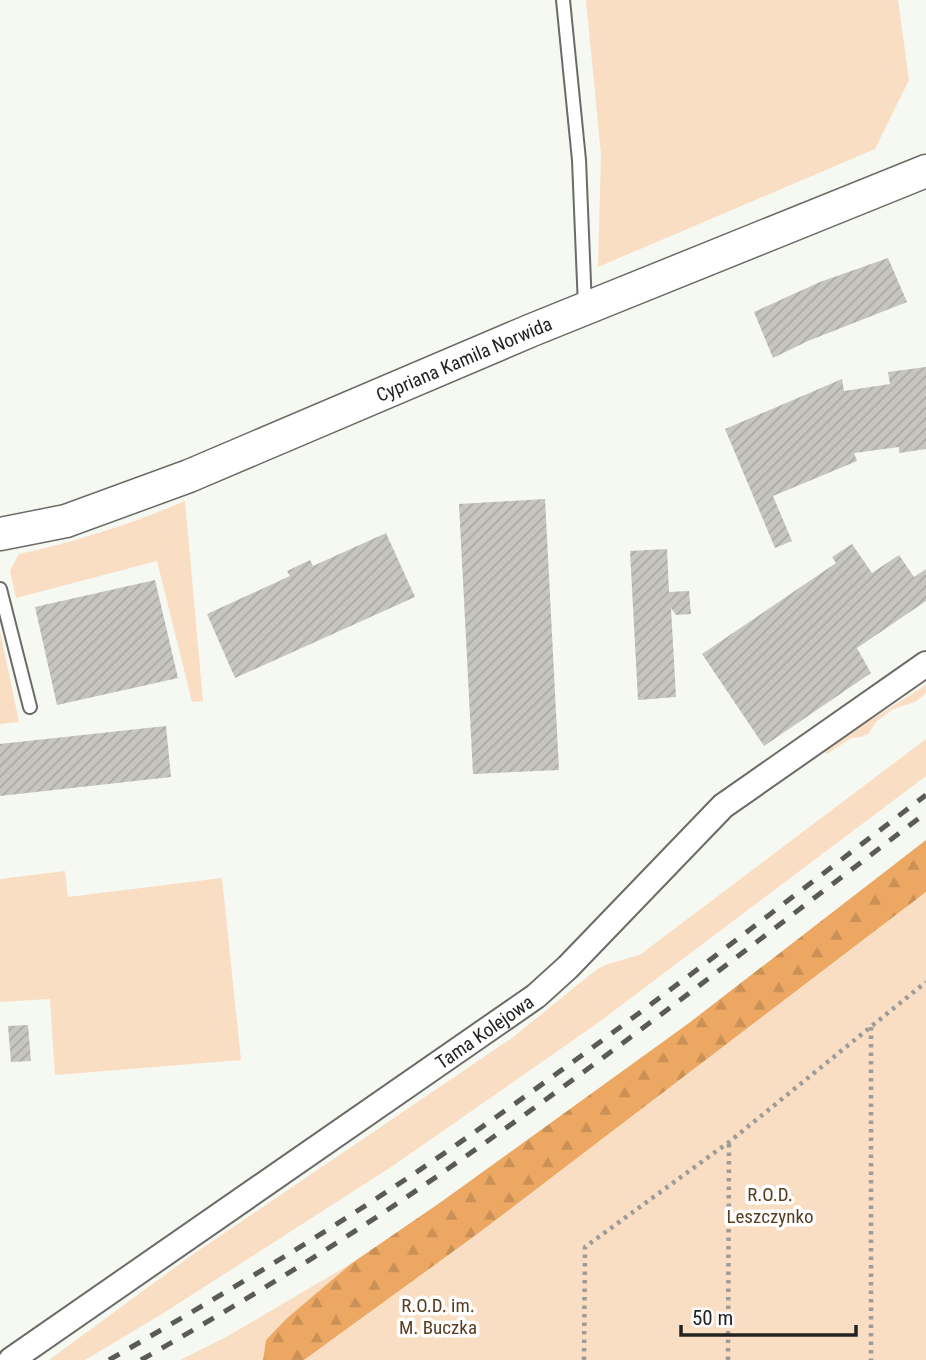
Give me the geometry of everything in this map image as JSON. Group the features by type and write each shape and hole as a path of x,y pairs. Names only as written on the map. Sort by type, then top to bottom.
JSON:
{"street":[{"name":"Cypriana Kamila Norwida","path":"0,534 66,521 189,476 585,309 926,172"},
{"name":"Tama Kolejowa","path":"11,1360 536,996 568,967 723,806 926,664"}],"lane":[{"path":"563,0 579,160 585,309"},
{"path":"0,589 30,707"}],"path":[{"path":"584,1360 585,1247 729,1142 926,982"},
{"path":"871,1027 871,1360"},
{"path":"728,1360 729,1142"}],"green space":[{"path":"586,0 898,0 909,80 875,149 598,267 601,155"},
{"path":"185,501 203,701 192,702 157,561 16,598 10,571 19,554 103,532"},
{"path":"0,631 19,722 0,724"},
{"path":"926,685 926,693 923,696 915,702 893,709 876,722 868,734 851,738 827,754 824,752 829,746"},
{"path":"926,739 926,776 595,1025 391,1167 162,1314 85,1360 49,1360 192,1255 512,1038 596,970 641,954"},
{"path":"926,840 926,892 480,1232 304,1360 263,1360 266,1340 286,1319 352,1263 689,1023"},
{"path":"65,871 68,897 222,878 241,1060 55,1075 50,999 0,1002 0,879"},
{"name":"R.O.D. Leszczynko","path":"926,892 926,1360 304,1360 480,1232"},
{"path":"352,1263 286,1319 266,1340 263,1360 180,1360 228,1336"}],"building":[{"path":"888,258 907,302 808,341 773,358 754,312 820,282"},
{"path":"926,367 926,449 899,453 899,447 854,453 857,461 773,496 792,541 775,548 725,429 842,379 844,391 890,384 888,372"},
{"path":"545,499 559,770 473,774 459,504"},
{"path":"386,533 415,597 235,678 207,614 290,576 287,571 310,560 313,566"},
{"path":"852,544 872,573 899,555 914,577 926,569 926,601 857,648 871,673 764,746 702,654 836,563 832,557"},
{"path":"667,549 669,592 689,591 691,614 676,615 671,608 676,697 638,700 630,551"},
{"path":"155,580 178,678 57,705 35,607"},
{"path":"166,726 171,777 0,796 0,744"},
{"path":"28,1025 31,1061 11,1062 8,1026"}],"railway":[{"path":"109,1360 280,1259 446,1152 628,1021 926,795"},
{"path":"141,1360 303,1264 459,1161 636,1033 926,813"}],"park label":[{"name":"R.O.D. im. M. Buczka","path":"438,1316"}]}
